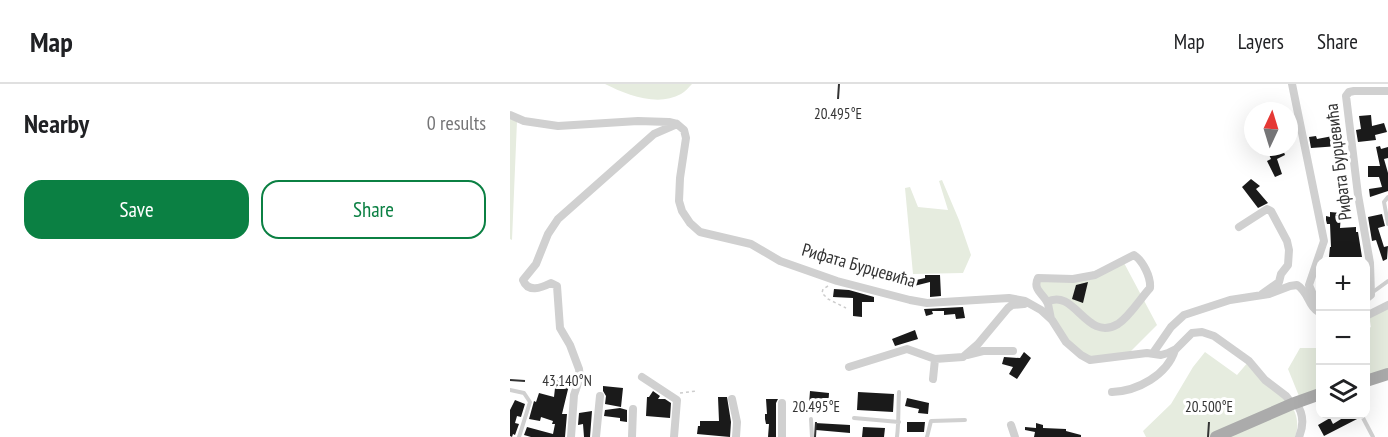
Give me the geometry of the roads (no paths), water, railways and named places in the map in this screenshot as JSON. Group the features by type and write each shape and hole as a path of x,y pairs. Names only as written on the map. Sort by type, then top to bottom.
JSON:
{"main road":[{"path":"1370,379 1388,374"},
{"path":"1216,437 1316,396"}],"street":[{"name":"Рифата Бурџевића","path":"1292,84 1324,241 1309,285 1320,311"},
{"name":"Рифата Бурџевића","path":"1369,257 1356,184 1346,96 1349,92 1354,91 1388,91"},
{"path":"510,115 524,121 558,126 638,121 677,124"},
{"name":"Рифата Бурџевића","path":"677,124 684,130 686,138 679,201 690,223 700,232 751,244 780,261 837,281 910,300 927,303 1009,298 1024,301 1052,320"},
{"path":"572,437 574,395 580,377 570,345 560,328 557,286 553,283 530,288 523,280 536,264 548,234 558,219 654,134 677,124"},
{"path":"1239,228 1267,209 1271,211 1287,241 1288,261 1280,280 1261,295"},
{"name":"Рифата Бурџевића","path":"1047,302 1055,299 1065,300 1094,326 1106,327 1117,324 1150,288 1149,278 1138,258 1132,255 1095,275 1073,279 1038,278 1037,291 1047,302 1052,320 1066,342 1090,360 1161,354 1174,350 1192,333 1202,332 1211,335 1249,361 1262,376 1294,404"},
{"name":"Рифата Бурџевића","path":"1153,353 1171,327 1184,315 1230,300 1298,285 1302,288 1310,305 1319,311"},
{"path":"963,357 978,344 1008,308 1017,304 1033,306"},
{"path":"1370,314 1388,305"},
{"path":"849,367 908,349 935,359 963,357 983,351 1013,351"},
{"path":"1112,392 1132,389 1165,369 1172,360 1174,350"},
{"path":"933,379 935,359"},
{"path":"642,377 677,400 674,437"},
{"path":"596,437 600,396"},
{"path":"732,399 737,422 736,437"},
{"path":"782,403 783,437"},
{"path":"1294,404 1302,418 1299,437"},
{"path":"632,437 633,409"},
{"path":"1011,425 1015,437"}],"lane":[{"path":"1388,197 1384,202 1388,224"},
{"path":"1370,295 1388,281"},
{"path":"510,390 524,393 530,402 519,437"},
{"path":"897,437 899,392"},
{"path":"811,418 812,437"},
{"path":"854,418 899,422"},
{"path":"1364,419 1373,437"},
{"path":"927,437 931,421 965,420"}]}
